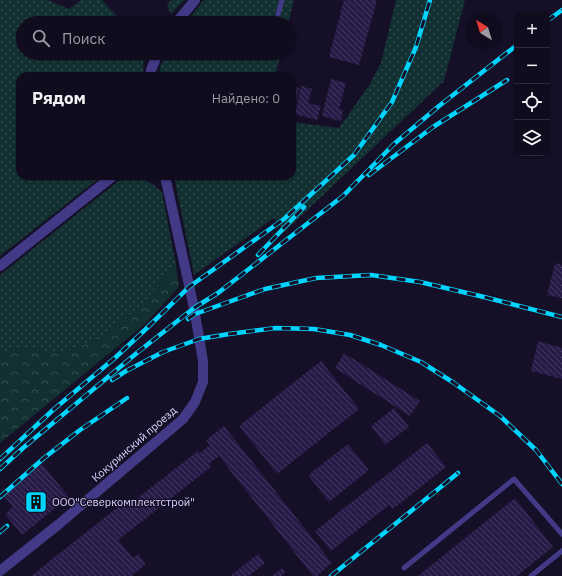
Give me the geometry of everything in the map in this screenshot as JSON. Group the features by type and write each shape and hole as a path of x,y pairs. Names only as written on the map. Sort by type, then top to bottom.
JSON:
{"street":[{"path":"182,16 196,0"},
{"path":"151,72 155,60"},
{"path":"0,266 108,180"},
{"name":"Кокуринский проезд","path":"0,571 59,524 183,420 195,402 203,382 203,361 194,308 166,180"}],"lane":[{"path":"278,14 282,0"},
{"path":"404,568 514,479 562,534"},
{"path":"531,576 562,551"}],"green space":[{"path":"0,0 48,0 69,9 81,0 102,0 117,16 16,16 16,60 144,60 143,72 16,72 16,180 97,180 0,256"},
{"path":"171,0 184,0 171,14 167,5"},
{"path":"204,0 294,0 290,16 191,16"},
{"path":"396,0 465,0 444,81 284,232 274,218 194,275 175,180 296,180 296,123 339,128 370,84 381,63"},
{"path":"163,60 279,60 276,72 160,72"},
{"path":"120,180 146,180 162,192 176,265 145,301 104,338 61,353 25,348 0,352 0,275"},
{"path":"176,265 179,287 144,325 0,443 0,352 25,348 61,353 104,338 145,301"}],"building":[{"path":"344,0 377,0 359,65 329,57"},
{"path":"331,79 346,83 339,109 343,110 341,121 322,116"},
{"path":"301,86 312,89 308,103 321,106 317,120 296,114"},
{"path":"296,87 299,88 296,102"},
{"path":"555,263 562,265 562,298 547,295"},
{"path":"538,341 562,348 562,379 531,371"},
{"path":"344,353 420,401 410,416 335,368"},
{"path":"321,361 359,409 277,474 239,426"},
{"path":"394,408 409,427 385,445 371,426"},
{"path":"224,426 332,563 317,576 313,576 219,456 209,464 211,467 118,540 133,558 138,554 146,564 131,576 31,576 123,503 126,507 198,451 200,453 210,445 206,440"},
{"path":"427,443 446,467 393,509 389,505 331,551 315,531"},
{"path":"348,444 369,470 329,502 308,475"},
{"name":"ООО\"Северкомплектстрой\"","path":"42,464 69,497 22,535 5,514 13,507 3,495"},
{"path":"515,498 553,547 517,576 418,576"},
{"path":"258,554 265,563 249,576 230,576"},
{"path":"282,568 285,573 281,576 272,576"}],"railway":[{"path":"0,459 53,410 116,357 189,287 284,219 354,155 392,102 416,47 430,0"},
{"path":"550,19 562,10"},
{"path":"0,469 138,352 194,308 218,293 343,196 394,144 439,106 514,47"},
{"path":"369,175 433,127 507,80"},
{"path":"258,255 304,207"},
{"path":"188,319 195,314 265,289 316,278 371,275 420,282 562,317"},
{"path":"112,380 163,352 199,339 276,328 314,329 350,335 381,345 421,362 454,383 500,416 536,450 562,484"},
{"path":"0,497 44,458 80,430 127,398"},
{"path":"331,576 458,473"},
{"path":"0,532 7,526"}],"place":[{"name":"ООО\"Северкомплектстрой\"","path":"36,502"}]}
